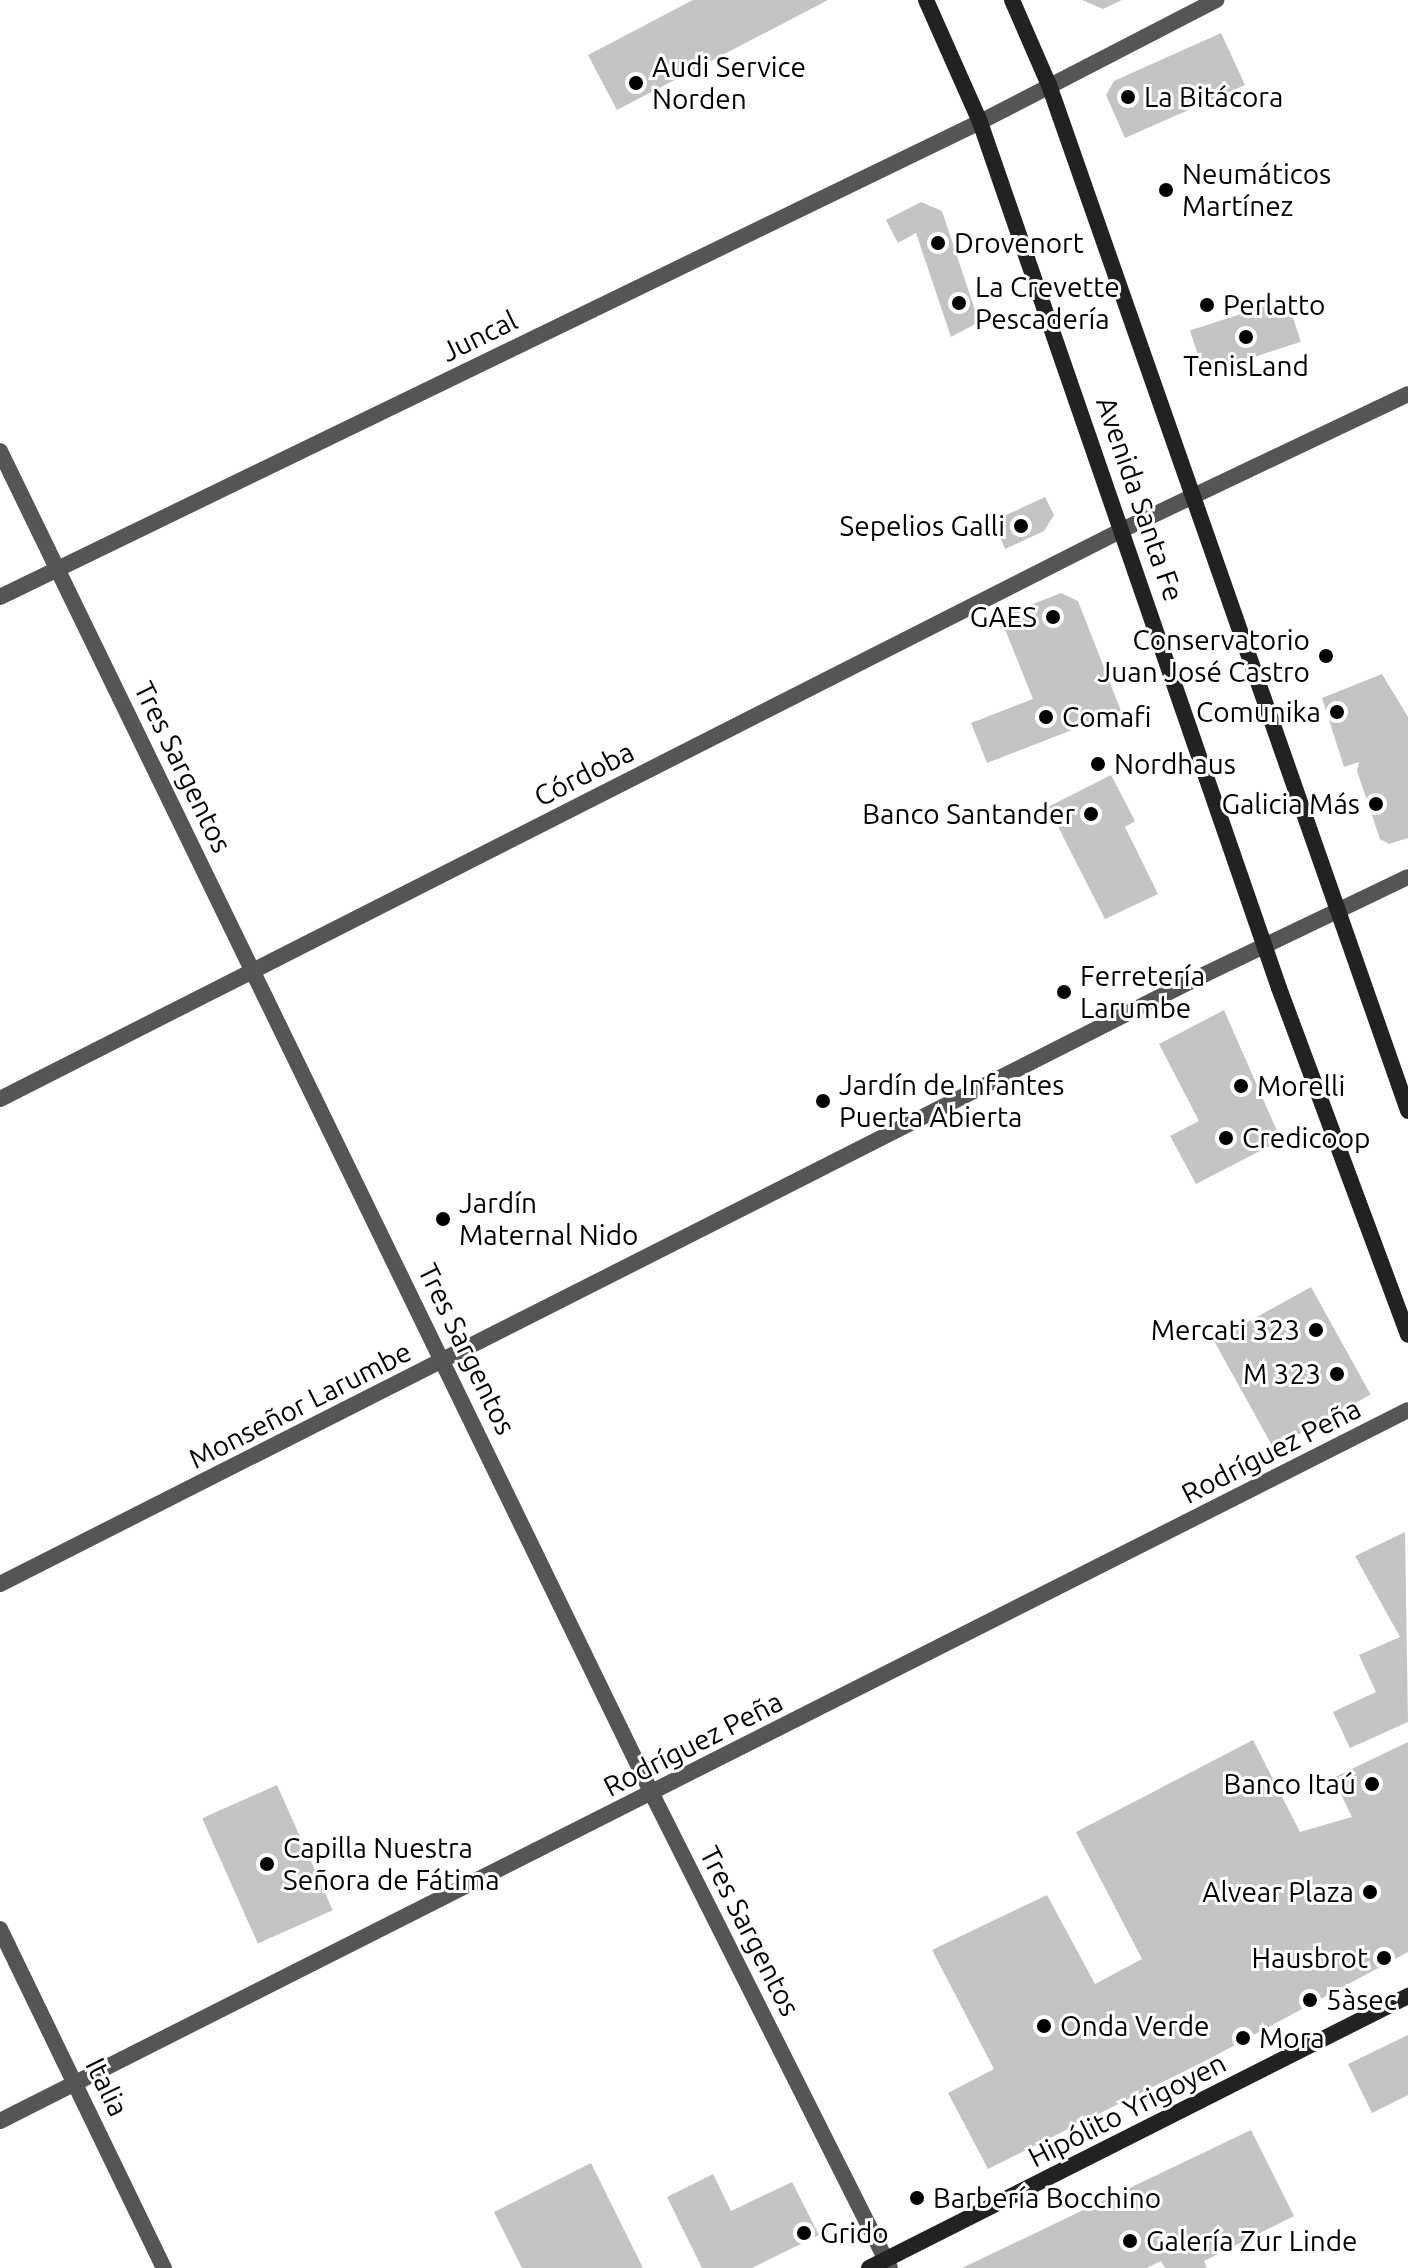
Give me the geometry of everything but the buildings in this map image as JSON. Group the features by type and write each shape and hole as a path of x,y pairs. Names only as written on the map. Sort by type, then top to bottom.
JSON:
{"main road":[{"name":"Avenida Santa Fe","path":"926,0 980,122 1124,529 1264,944 1408,1335"},
{"name":"Avenida Santa Fe","path":"1012,0 1049,85 1408,1111"},
{"name":"Hipólito Yrigoyen","path":"869,2268 888,2264 1408,1996"}],"street":[{"name":"Juncal","path":"0,597 980,122 1216,0"},
{"name":"Córdoba","path":"0,1099 1124,529 1408,394"},
{"name":"Tres Sargentos","path":"0,451 652,1794 888,2264"},
{"name":"Monseñor Larumbe","path":"0,1584 1264,944 1408,877"},
{"name":"Rodríguez Peña","path":"0,2121 1408,1410"},
{"name":"Italia","path":"0,1929 164,2268"}],"place":[{"name":"Audi Service Norden","path":"636,83"},
{"name":"La Bitácora","path":"1128,97"},
{"name":"Neumáticos Martínez","path":"1166,190"},
{"name":"Drovenort","path":"938,243"},
{"name":"La Crevette Pescadería","path":"959,303"},
{"name":"Perlatto","path":"1207,305"},
{"name":"TenisLand","path":"1246,337"},
{"name":"Sepelios Galli","path":"1021,526"},
{"name":"GAES","path":"1053,617"},
{"name":"Conservatorio Juan José Castro","path":"1326,656"},
{"name":"Comunika","path":"1337,712"},
{"name":"Comafi","path":"1046,717"},
{"name":"Nordhaus","path":"1098,764"},
{"name":"Galicia Más","path":"1376,804"},
{"name":"Banco Santander","path":"1091,814"},
{"name":"Ferretería Larumbe","path":"1064,992"},
{"name":"Morelli","path":"1241,1086"},
{"name":"Jardín de Infantes Puerta Abierta","path":"823,1101"},
{"name":"Credicoop","path":"1226,1138"},
{"name":"Jardín Maternal Nido","path":"443,1219"},
{"name":"Mercati 323","path":"1316,1330"},
{"name":"M 323","path":"1337,1374"},
{"name":"Banco Itaú","path":"1372,1784"},
{"name":"Capilla Nuestra Señora de Fátima","path":"267,1864"},
{"name":"Alvear Plaza","path":"1370,1892"},
{"name":"Hausbrot","path":"1384,1958"},
{"name":"5àsec","path":"1310,2000"},
{"name":"Onda Verde","path":"1044,2026"},
{"name":"Mora","path":"1243,2038"},
{"name":"Barbería Bocchino","path":"917,2198"},
{"name":"Grido","path":"804,2233"},
{"name":"Galería Zur Linde","path":"1130,2241"}]}
